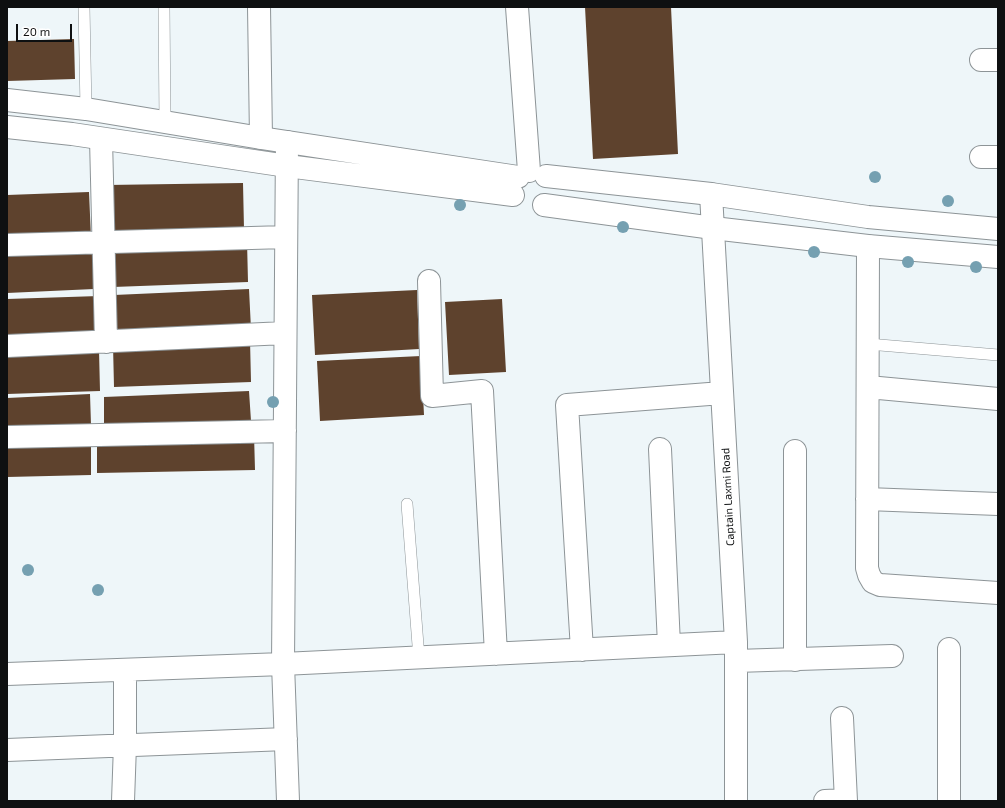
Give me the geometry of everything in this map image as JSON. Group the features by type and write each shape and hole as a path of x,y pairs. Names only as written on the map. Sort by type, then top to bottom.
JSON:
{"street":[{"path":"259,7 261,138"},
{"path":"7,100 86,109 526,180 550,182 551,195 548,201 538,208 525,208 520,206 515,201 526,180 517,7"},
{"path":"7,127 72,134 287,166 526,180 711,194 868,217 998,230"},
{"path":"101,139 106,342"},
{"path":"287,142 283,664 288,801"},
{"name":"Captain Laxmi Road","path":"711,194 736,652 736,801"},
{"path":"544,205 713,228 868,246 998,257"},
{"path":"7,245 286,237"},
{"path":"868,246 867,568 869,575 873,582 880,585 998,593"},
{"path":"429,281 432,396 482,391 496,654"},
{"path":"7,346 286,333"},
{"path":"868,387 998,399"},
{"path":"582,650 567,405 722,393"},
{"path":"7,437 285,431"},
{"path":"660,449 669,645"},
{"path":"795,451 795,660"},
{"path":"868,499 998,504"},
{"path":"7,674 283,664 669,645 795,660 892,656"},
{"path":"949,649 949,801"},
{"path":"123,801 125,670"},
{"path":"842,718 845,797"},
{"path":"7,750 286,739"}],"lane":[{"path":"84,7 86,109"},
{"path":"164,7 165,122"},
{"path":"868,344 998,356"},
{"path":"407,504 419,658"}],"building":[{"path":"585,7 671,7 678,154 593,159"},
{"path":"74,39 75,79 7,81 7,41"},
{"path":"243,183 244,229 109,234 107,185"},
{"path":"89,192 91,238 7,241 7,195"},
{"path":"247,241 248,282 113,287 111,247"},
{"path":"93,247 94,289 7,293 7,251"},
{"path":"249,289 251,329 116,335 114,295"},
{"path":"417,290 419,349 315,355 312,295"},
{"path":"99,296 101,337 7,341 7,299"},
{"path":"502,299 506,372 449,375 445,302"},
{"path":"250,340 251,382 114,387 113,345"},
{"path":"99,350 100,391 7,394 7,353"},
{"path":"421,356 424,415 320,421 317,361"},
{"path":"249,391 251,421 104,426 104,397"},
{"path":"90,394 91,425 7,430 7,398"},
{"path":"254,434 255,470 97,473 97,437"},
{"path":"91,442 91,475 7,477 7,444"}]}
